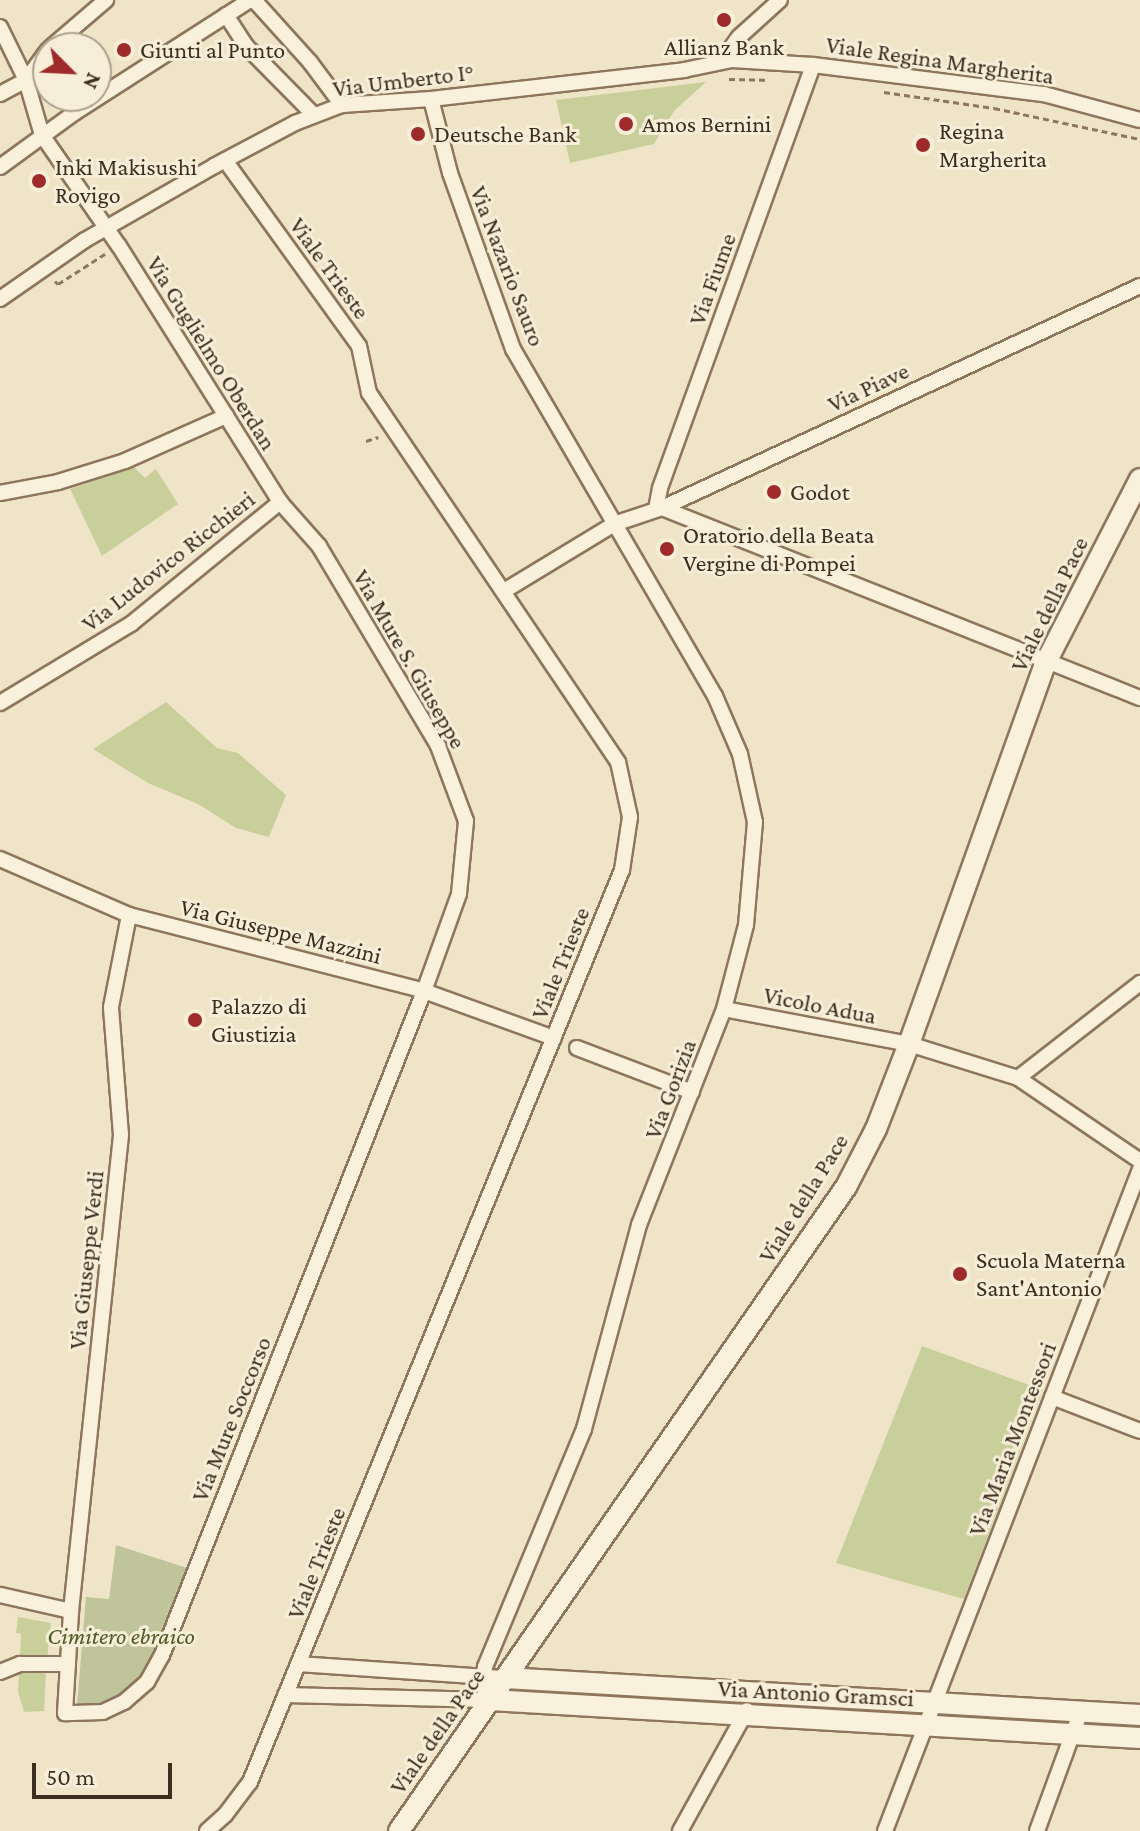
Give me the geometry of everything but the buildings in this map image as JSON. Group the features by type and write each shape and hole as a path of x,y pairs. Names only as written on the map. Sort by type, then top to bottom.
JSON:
{"street":[{"path":"68,32 106,0"},
{"path":"0,167 42,135 252,0 310,62 342,105"},
{"path":"732,60 732,47 739,37 779,0"},
{"path":"226,15 246,46 314,115"},
{"name":"Via Guglielmo Oberdan","path":"0,27 26,80 42,135 280,502"},
{"name":"Via Umberto I°","path":"2,293 105,228 225,160 314,115 342,105 431,99 684,70 732,60"},
{"name":"Viale Regina Margherita","path":"732,60 813,65 1044,94 1140,120"},
{"name":"Via Fiume","path":"659,508 660,488 813,65"},
{"path":"0,94 26,80 32,72"},
{"name":"Via Nazario Sauro","path":"431,99 450,173 513,349 614,524"},
{"name":"Viale Trieste","path":"207,1831 225,1815 250,1782 622,870 630,817 618,762 369,393 359,346 225,160"},
{"name":"Via Piave","path":"504,591 614,524 659,508 1140,286"},
{"path":"0,493 58,482 125,461 226,416"},
{"name":"Viale della Pace","path":"399,1831 846,1187 876,1129 909,1044 1045,664 1140,479"},
{"name":"Via Mure S. Giuseppe","path":"280,502 319,546 438,746 466,821 459,894 424,991"},
{"name":"Via Ludovico Ricchieri","path":"0,703 131,624 280,502"},
{"path":"659,508 1045,664 1140,698"},
{"name":"Via Gorizia","path":"482,1677 584,1429 639,1225 724,1009 746,925 755,822 746,776 715,696 614,524"},
{"name":"Via Giuseppe Mazzini","path":"0,859 129,915 424,991 554,1038"},
{"name":"Via Giuseppe Verdi","path":"71,1611 121,1135 111,1007 129,915"},
{"path":"1018,1078 1140,983"},
{"name":"Via Mure Soccorso","path":"71,1611 65,1713 103,1712 137,1692 162,1655 424,991"},
{"name":"Vicolo Adua","path":"724,1009 909,1044 1018,1078 1140,1161"},
{"path":"577,1048 692,1092"},
{"name":"Via Maria Montessori","path":"885,1831 1140,1169"},
{"path":"1052,1397 1140,1431"},
{"path":"0,1595 71,1611"},
{"path":"0,1672 20,1664 68,1664"},
{"path":"298,1664 505,1678"},
{"path":"482,1677 484,1693 490,1700"},
{"name":"Via Antonio Gramsci","path":"505,1678 1140,1715"},
{"path":"680,1831 747,1715 749,1692"},
{"path":"285,1695 490,1700"},
{"name":"Via Antonio Gramsci","path":"490,1700 1140,1738"},
{"path":"1037,1831 1081,1711"}],"path":[{"path":"718,79 775,81"},
{"path":"869,90 994,108 1140,139"},
{"path":"53,279 58,284 109,252"}],"green space":[{"path":"706,82 674,111 654,144 570,163 556,100"},
{"path":"134,467 145,478 156,469 178,504 102,556 70,489"},
{"path":"166,702 217,748 238,753 286,795 269,837 236,828 198,804 148,783 93,749"},
{"path":"922,1346 1043,1390 964,1599 836,1563"},
{"name":"Cimitero ebraico","path":"116,1545 187,1568 151,1662 139,1681 120,1696 101,1704 77,1705 86,1597 109,1599"},
{"path":"18,1617 51,1623 47,1659 20,1657 21,1634 16,1633"},
{"path":"19,1672 46,1672 44,1711 24,1712 18,1692"}],"place":[{"name":"Allianz Bank","path":"724,20"},
{"name":"Giunti al Punto","path":"124,50"},
{"name":"Amos Bernini","path":"626,124"},
{"name":"Deutsche Bank","path":"418,134"},
{"name":"Regina Margherita","path":"923,145"},
{"name":"Inki Makisushi Rovigo","path":"39,181"},
{"name":"Godot","path":"774,492"},
{"name":"Oratorio della Beata Vergine di Pompei","path":"667,549"},
{"name":"Palazzo di Giustizia","path":"195,1020"},
{"name":"Scuola Materna Sant'Antonio","path":"960,1274"}]}
